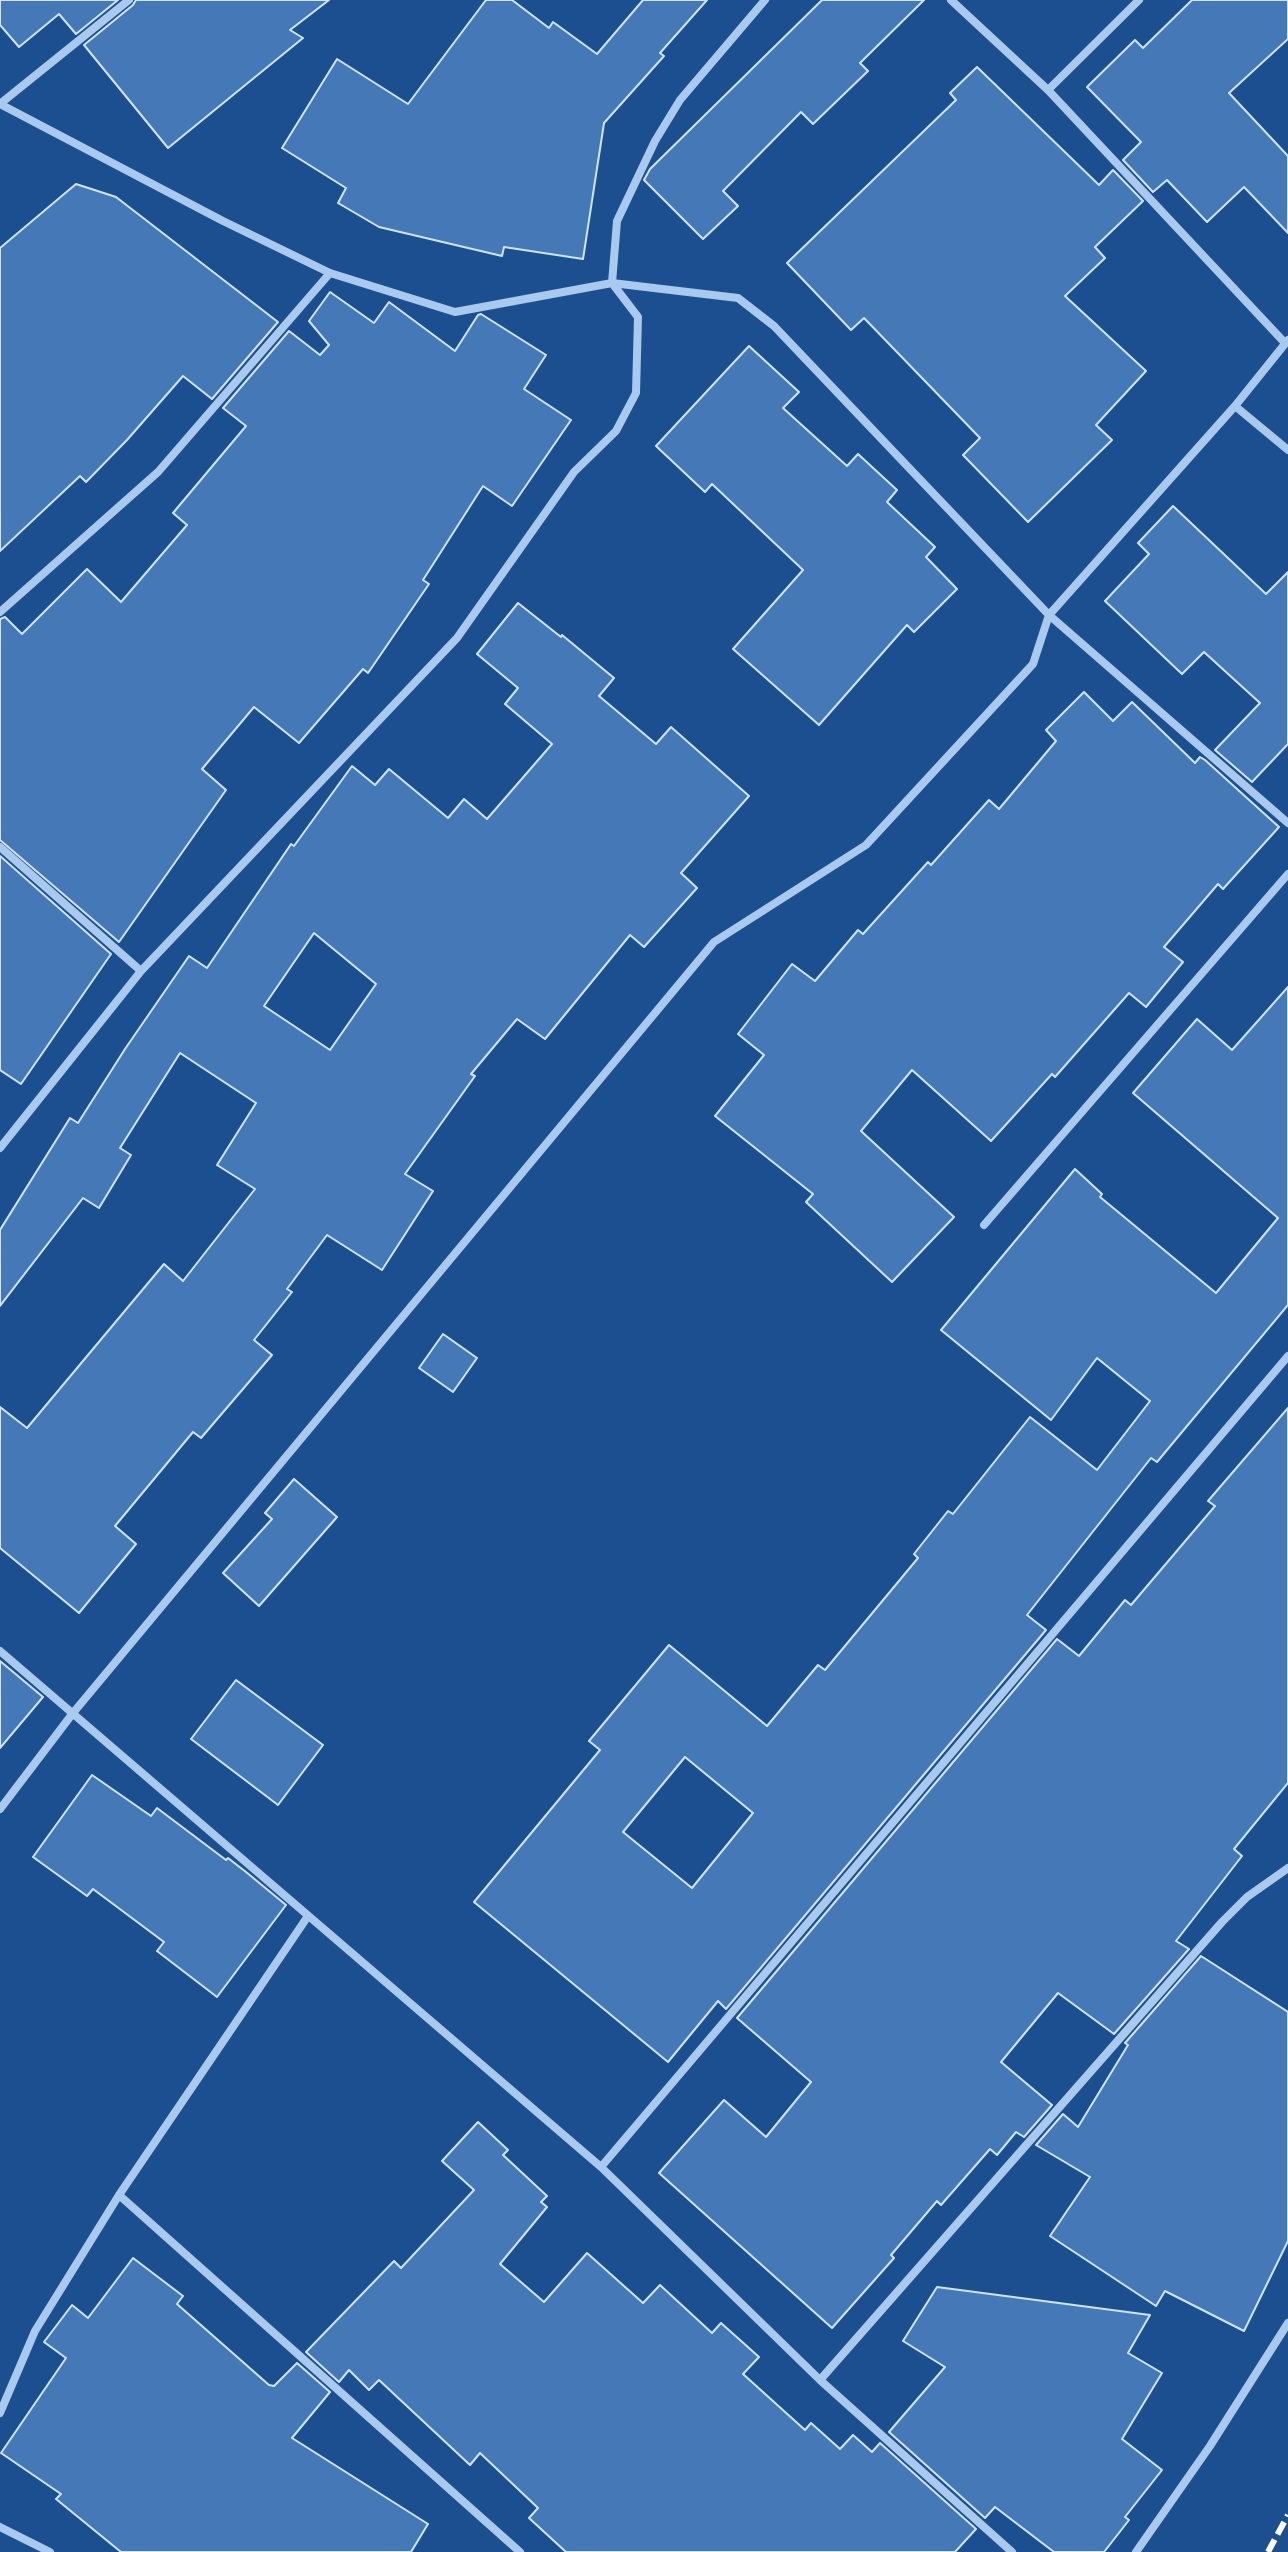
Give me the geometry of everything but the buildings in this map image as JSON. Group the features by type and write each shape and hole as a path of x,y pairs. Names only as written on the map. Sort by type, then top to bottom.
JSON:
{"street":[{"path":"129,0 0,104 223,221 330,273 455,312 612,283 738,298 774,326 1049,615 1288,823"},
{"path":"0,1148 141,971 457,638 574,472 616,431 636,393 638,317 612,283 617,221 655,141 680,100 765,0"},
{"path":"0,1809 73,1713 714,942 866,845 1033,664 1049,615 1235,406 1286,342 1048,90 951,0"},
{"path":"1048,90 1139,0"},
{"path":"0,612 158,472 330,273"},
{"path":"1235,406 1288,450"},
{"path":"0,847 141,971"},
{"path":"984,1225 1288,874"},
{"path":"601,2167 1288,1356"},
{"path":"0,1651 601,2167 820,2380 1012,2552"},
{"path":"820,2380 1222,1922 1247,1897 1288,1868"},
{"path":"0,2413 35,2331 119,2195 308,1916"},
{"path":"119,2195 520,2552"},
{"path":"1136,2552 1210,2446 1288,2323"},
{"path":"0,2527 50,2552"}],"railway":[{"path":"1268,2552 1288,2515"}]}
